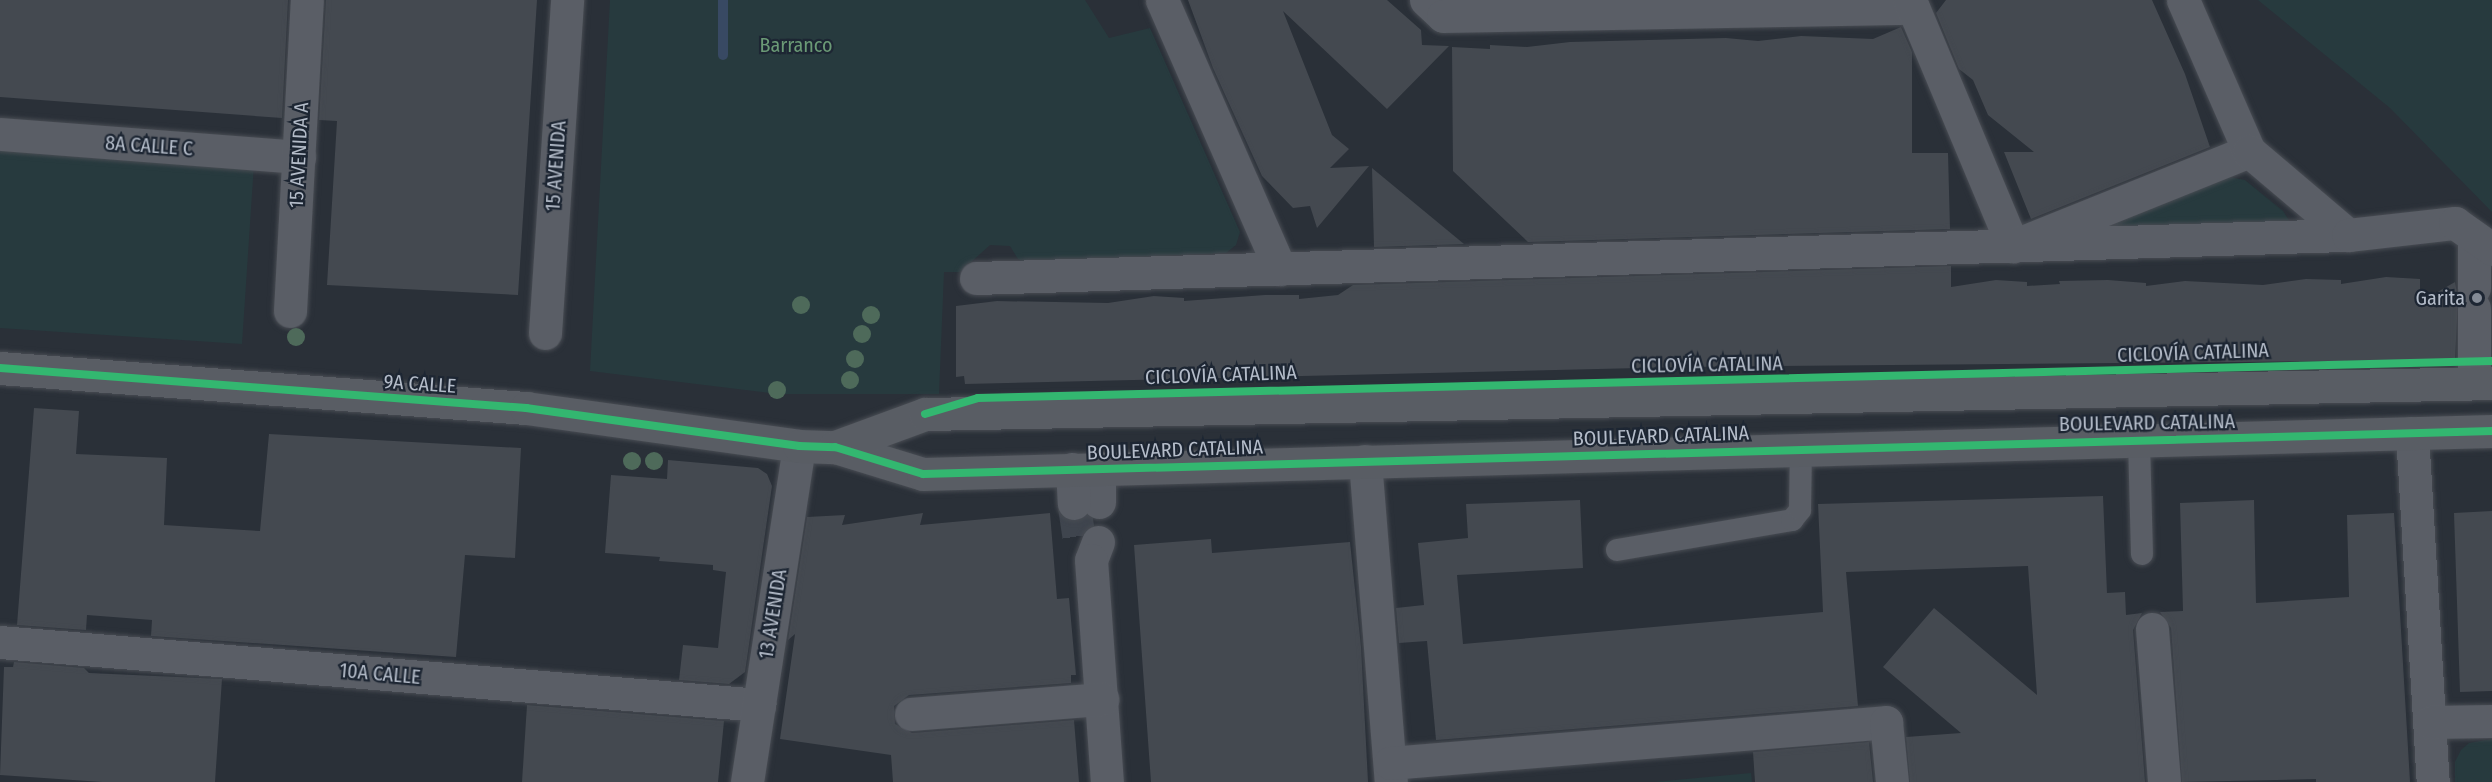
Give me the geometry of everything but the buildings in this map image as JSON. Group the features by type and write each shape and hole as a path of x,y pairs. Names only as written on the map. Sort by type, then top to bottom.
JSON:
{"street":[{"name":"15 AVENIDA A","path":"290,311 307,0"},
{"name":"15 AVENIDA","path":"545,333 567,0"},
{"path":"1162,0 1280,269"},
{"path":"1426,0 1443,16 1911,4 2013,246"},
{"path":"2183,0 2249,151 2348,235"},
{"name":"8A CALLE C","path":"0,134 299,157"},
{"path":"2013,246 2249,151"},
{"path":"976,278 2348,235 2456,224 2483,243 2474,298 2483,341 2483,383"},
{"name":"9A CALLE","path":"0,368 526,408 799,446 835,447"},
{"name":"BOULEVARD CATALINA","path":"835,447 925,414 2483,383"},
{"name":"BOULEVARD CATALINA","path":"835,447 923,474 1801,448 2492,432"},
{"path":"2412,433 2433,782"},
{"name":"13 AVENIDA","path":"747,782 799,446"},
{"path":"1365,461 1390,772 1886,722 1892,782"},
{"path":"1086,469 1087,502"},
{"path":"1090,548 1107,782"},
{"path":"2152,629 2164,782"},
{"name":"10A CALLE","path":"0,642 759,705"},
{"path":"911,714 1101,699"},
{"path":"2430,722 2492,721"}],"lane":[{"path":"2139,440 2142,554"},
{"path":"1617,550 1792,520 1800,510 1801,448"}],"green space":[{"name":"Barranco","path":"610,0 1085,0 1109,38 1150,28 1240,232 1236,245 1226,253 1025,262 1018,259 1010,246 990,245 960,272 944,272 939,394 778,394 590,371"},
{"path":"2258,0 2492,0 2492,212 2390,108"},
{"path":"0,148 254,164 242,344 0,328"},
{"path":"2229,177 2245,180 2283,211 2293,227 2113,230 2110,223"},
{"path":"2492,739 2492,782 2455,782 2455,762 2461,750 2469,743"},
{"path":"1751,773 1752,782 1654,782"}],"waterway":[{"path":"723,0 723,55"}],"tunnel":[{"path":"1074,503 1080,543"}],"cycle path":[{"name":"CICLOVÍA CATALINA","path":"925,414 978,398 2492,361"},
{"path":"0,368 526,408 799,446 835,447 923,474 2492,431"}],"place":[{"name":"Garita","path":"2477,298"}]}
